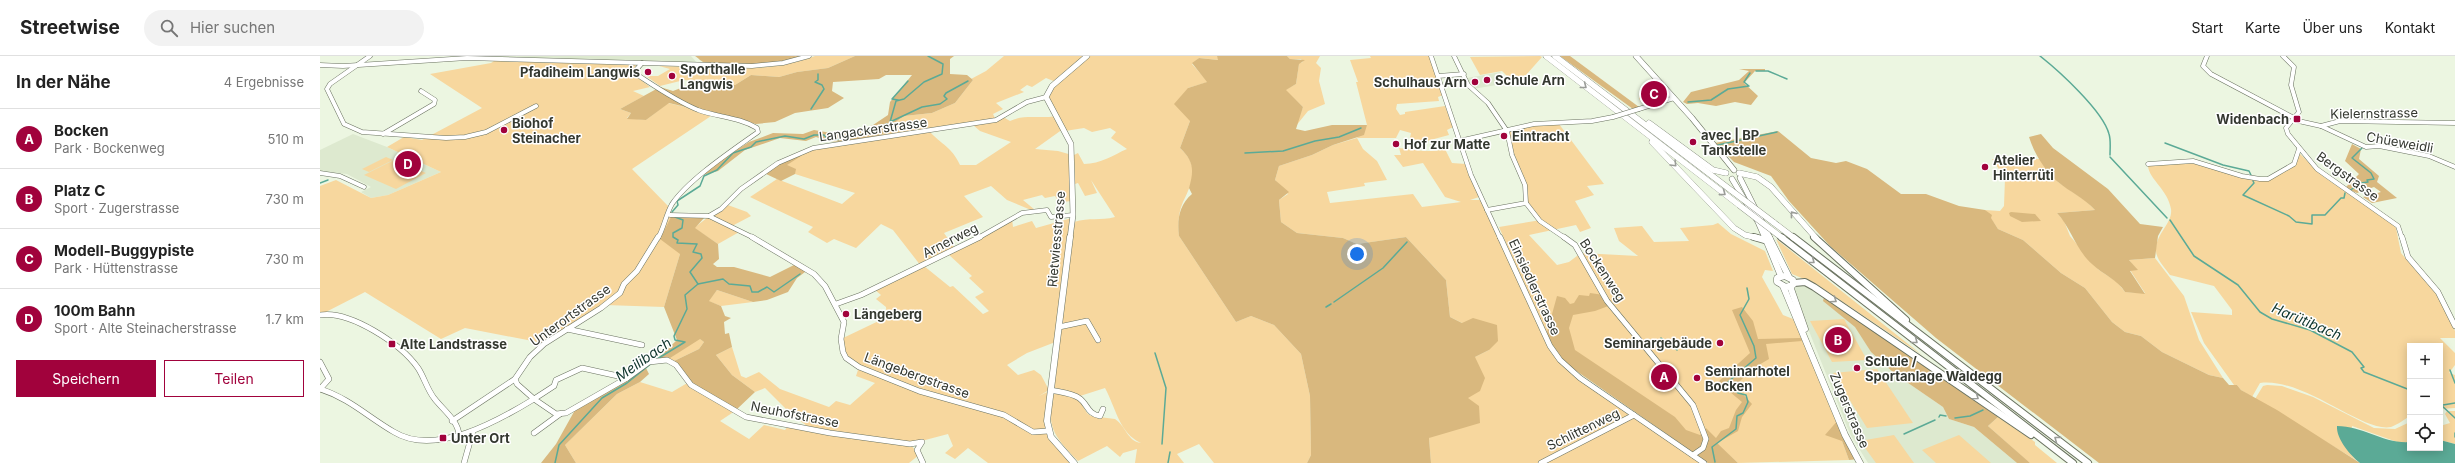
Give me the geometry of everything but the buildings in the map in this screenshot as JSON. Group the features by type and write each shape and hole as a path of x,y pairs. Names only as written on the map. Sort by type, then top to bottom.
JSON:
{"highway":[{"path":"1546,56 2072,463"},
{"path":"1555,56 2088,463"},
{"path":"1590,83 1713,170 1758,178 1771,187 1813,236 1945,354"},
{"path":"1626,118 1680,170 1734,228 1743,234 1768,241"},
{"path":"1792,284 1805,282 1814,287 2072,463"}],"main road":[{"path":"1046,97 1052,86 1087,56"},
{"name":"Zugerstrasse","path":"1636,56 1674,98 1734,173 1789,277 1808,343"},
{"name":"Rietwiesstrasse","path":"1046,97 1048,104 1071,144 1073,215 1047,416 1048,431"},
{"path":"1732,179 1734,173"},
{"name":"Zugerstrasse","path":"1734,173 1726,175 1732,179 1768,241 1781,276 1777,281 1783,286 1845,435 1860,463"},
{"path":"1781,276 1789,277"},
{"path":"1783,286 1792,284"},
{"path":"1048,431 1058,446 1074,463"}],"street":[{"path":"370,56 330,84 327,89 344,124 358,131 446,138 465,136 490,130 536,106"},
{"path":"544,60 549,56"},
{"path":"320,65 358,64 445,57 752,66 783,63 809,56"},
{"name":"Einsiedlerstrasse","path":"1431,56 1459,141 1488,210 1546,339 1554,353 1580,378 1704,463"},
{"path":"1454,56 1468,85 1488,103 1507,131 1512,155 1525,185 1526,203 1488,210"},
{"path":"2207,56 2203,66 2211,74 2294,119 2299,112 2291,85 2295,71 2284,56"},
{"name":"Unterortstrasse","path":"515,378 530,357 544,344 620,293 624,284 637,271 664,228 670,214 671,206 677,198 721,158 754,137 758,132 757,128 750,124 707,113 683,104 636,74 636,70 642,63"},
{"path":"1438,76 1464,74"},
{"path":"382,134 427,110 434,104 435,100 421,91"},
{"name":"Langackerstrasse","path":"709,216 721,209 740,189 778,162 797,153 824,145 856,142 996,120 1027,102 1046,97"},
{"path":"1459,141 1475,139 1537,123 1588,123 1613,117 1674,98"},
{"name":"Kielernstrasse","path":"2294,119 2321,126 2340,121 2455,122"},
{"name":"Bergstrasse","path":"2294,119 2287,125 2286,131 2299,149 2325,175 2398,226 2408,257 2438,292 2455,326"},
{"name":"Chüeweidli","path":"2321,126 2366,147 2379,146 2429,156 2455,167"},
{"path":"2148,164 2193,161 2249,178 2268,179 2294,164 2299,149"},
{"path":"320,173 340,176 364,187"},
{"name":"Bockenweg","path":"1526,203 1540,221 1575,245 1607,301 1693,405 1706,439 1703,448 1693,455"},
{"name":"Arnerweg","path":"836,304 861,295 965,246 1022,214 1042,209 1047,210 1051,217 1073,215"},
{"path":"670,214 709,216"},
{"name":"Längebergstrasse","path":"709,216 741,231 809,269 822,282 836,304 837,312 844,322 841,339 843,352 846,358 859,367 919,391 1004,416 1034,432 1048,431"},
{"path":"320,315 333,312 362,325 400,350 418,368 433,397 459,430 459,435"},
{"path":"1059,327 1087,321 1091,331 1094,332 1098,340"},
{"path":"568,329 642,345"},
{"name":"Neuhofstrasse","path":"534,433 560,414 566,413 610,390 651,362 661,360 672,362 692,385 746,417 830,434 910,444 922,442 917,450"},
{"path":"320,362 329,379 320,389 355,402 401,436 421,439 459,435 490,425 554,386 556,380 582,368 627,378"},
{"path":"452,421 515,378 516,384 534,399 556,414 560,414"},
{"path":"1051,390 1078,397 1088,412 1093,415 1100,416 1103,409"},
{"name":"Schlittenweg","path":"1542,463 1573,446 1602,435 1634,415"},
{"path":"464,463 473,431"},
{"name":"Neuhofstrasse","path":"910,444 917,450 923,463"}],"shaded area":[{"path":"691,56 699,65 450,57"},
{"path":"695,56 804,56 795,59 754,65 726,66 705,63"},
{"path":"815,56 855,56 828,68 797,72 779,77 751,75 735,85 684,80 660,86 646,76 658,76 670,69 659,66 758,68 796,62"},
{"path":"855,56 954,56 950,59 950,74 967,75 973,80 955,103 932,113 904,116 890,126 879,138 863,141 840,142 824,140 816,137 806,141 780,138 745,150 718,171 703,175 719,161 749,142 773,133 803,134 814,130 837,134 854,132 873,125 888,115 890,102 912,75 886,75 879,79 833,82 832,91 844,98 828,108 795,113 775,122 756,124 669,103 646,120 627,119 631,113 620,109 660,87 673,91 694,83 735,85 751,75 779,77 797,72 828,68"},
{"path":"1004,56 1217,56 1219,60 1199,58 1192,64 1208,82 1188,88 1190,121 1180,148 1190,161 1193,174 1190,187 1179,214 1179,236 1236,322 1251,316 1274,325 1301,354 1310,396 1311,455 1307,463 1214,463 1199,444 1177,454 1184,463 1135,463 1137,449 1123,453 1120,457 1107,446 1078,461 1058,438 1054,431 1051,414 1054,392 1078,398 1087,413 1091,416 1115,419 1136,442 1141,443 1134,439 1123,426 1105,388 1080,396 1053,388 1074,222 1115,217 1091,180 1097,193 1085,196 1078,183 1075,184 1074,155 1078,153 1084,164 1090,164 1107,159 1127,149 1111,138 1116,132 1110,128 1092,132 1084,128 1065,131 1063,129 1035,149 1058,151 1072,155 1073,201 1059,202 1055,196 1045,198 1042,195 1023,200 1035,210 1031,210 1007,200 991,186 964,196 983,217 944,233 956,250 1012,219 1013,227 1032,221 1036,228 1072,218 1058,341 1027,353 1007,365 1018,375 1034,370 1041,375 1049,390 1039,396 1049,391 1045,429 1074,463 988,463 968,448 955,459 945,453 953,446 948,434 910,444 919,455 909,463 576,463 565,445 617,394 640,382 672,392 689,382 735,411 720,421 749,439 764,425 785,430 789,425 811,429 791,414 765,388 755,392 732,375 716,355 732,347 741,376 746,378 759,372 780,389 829,407 836,401 850,405 875,383 856,376 859,367 846,358 841,339 887,317 886,307 876,299 881,295 874,289 921,266 893,230 881,224 856,248 834,239 827,243 808,232 813,227 750,197 777,179 842,204 855,193 795,174 795,169 786,166 797,153 813,148 879,138 890,126 904,116 932,113 955,103 973,80 971,79 986,71","holes":["1046,78 1056,82 1046,97 1056,116 1026,117 1010,121 1003,117 996,120 993,114 1003,109 996,103 1024,92 1020,90 1027,85 1032,87","973,125 980,131 1011,142 976,165 960,165 954,154 929,131","948,254 972,276 969,278 984,292 975,297 989,311 983,314 953,286 950,287 924,266"]},
{"path":"1217,56 1287,56 1290,59 1305,60 1299,64 1296,84 1286,90 1303,107 1296,129 1305,131 1332,125 1367,125 1364,135 1333,145 1312,155 1279,166 1275,180 1289,192 1279,200 1281,222 1297,233 1343,238 1357,244 1406,237 1446,280 1450,317 1462,323 1473,318 1497,325 1498,341 1489,350 1475,357 1485,378 1480,391 1468,398 1479,406 1480,423 1429,438 1431,463 1307,463 1311,455 1310,396 1301,354 1274,325 1251,316 1236,322 1179,236 1178,224 1180,213 1184,203 1192,194 1189,188 1192,176 1192,166 1188,157 1180,148 1190,121 1174,104 1188,88 1207,82 1192,63 1199,58 1218,60"},
{"path":"1287,56 1320,56 1316,63 1321,68 1319,81 1325,104 1308,111 1295,127 1303,107 1285,90 1296,84 1299,63 1303,62 1301,59 1290,59"},
{"path":"1370,56 1429,56 1443,95 1438,97 1439,101 1397,104 1396,109 1400,115 1405,114 1405,112 1445,106 1453,127 1447,130 1449,135 1423,142 1410,138 1411,133 1400,130 1396,138 1357,138 1367,125 1356,82 1358,82 1350,60 1371,58"},
{"path":"1560,56 1570,56 1639,107 1633,109"},
{"path":"1470,57 1542,57 1526,75 1510,79 1502,71 1480,75"},
{"path":"494,61 636,65 632,73 650,87 633,91 644,96 620,109 631,113 627,118 646,120 668,103 714,114 632,169 668,206 672,215 680,254 664,307 605,305 543,343 465,328 441,339 365,292 320,315 320,186 336,180 371,198 388,195 441,172 387,147 404,137 422,140 482,108 430,74 491,63"},
{"path":"1739,69 1765,69 1765,71 1755,71 1744,83 1758,96 1751,105 1735,102 1716,106 1698,103 1687,104 1683,102 1691,92 1739,80 1749,71"},
{"name":"Schule Arn","path":"1500,72 1508,83 1473,89 1467,78"},
{"path":"1662,88 1668,98 1654,103 1649,100 1644,102 1639,99 1639,96 1644,92"},
{"path":"1559,124 1604,184 1587,186 1594,195 1575,201 1591,228 1580,232 1576,225 1529,235 1557,265 1569,262 1581,253 1638,256 1619,241 1614,228 1642,226 1654,242 1689,241 1680,228 1713,225 1718,223 1731,234 1765,251 1773,271 1765,270 1762,277 1783,315 1793,319 1839,419 1842,441 1849,460 1738,463 1717,444 1702,458 1546,336 1499,227 1541,220 1528,202 1527,185 1512,149 1509,132 1532,125"},
{"path":"1778,131 1811,158 1836,163 1846,161 1867,169 1901,194 1926,194 1959,206 1985,210 1992,215 1991,218 1998,229 2023,240 2061,273 2085,288 2112,322 2125,332 2141,336 2162,352 2209,375 2223,378 2229,385 2237,385 2241,390 2277,410 2360,463 2099,463 1936,338 1830,246 1789,201 1771,176 1734,162 1715,143"},
{"path":"353,134 387,147 441,172 388,195 371,198 361,192 371,187 347,174 320,171 320,150"},
{"path":"2041,134 2053,148 2108,189 2140,224 2163,227 2158,236 2155,258 2129,260 2138,270 2130,271 2145,294 2125,292 2118,284 2096,268 2086,258 2078,246 2057,213 2095,210 2053,178 2044,167 2029,137"},
{"path":"1357,138 1363,149 1377,161 1387,180 1364,183 1365,186 1327,192 1330,203 1413,194 1422,207 1461,202 1445,197 1423,163 1403,167 1394,155 1401,155 1399,148 1428,151 1445,149 1452,163 1466,164 1479,197 1470,200 1481,200 1562,364 1704,463 1431,463 1429,438 1468,398 1475,357 1489,350 1462,323 1450,317 1446,280 1406,237 1357,244 1343,238 1297,233 1281,222 1279,200 1288,194 1275,180 1279,166 1312,155 1333,145"},
{"path":"2352,144 2361,149 2359,159 2379,176 2377,182 2397,198 2372,203 2363,197 2381,192 2374,187 2357,193 2345,188 2359,174 2345,161"},
{"path":"797,153 801,156 787,165 796,169 795,174 781,181 764,173"},
{"path":"2299,153 2324,177 2391,222 2396,228 2401,253 2438,296 2455,331 2455,338 2440,338 2455,353 2455,365 2449,373 2455,375 2455,408 2443,409 2443,343 2407,343 2407,418 2391,427 2379,427 2364,422 2295,388 2277,383 2260,383 2252,397 2241,390 2237,385 2234,385 2204,343 2191,312 2232,315 2232,310 2214,286 2170,275 2159,261 2156,254 2156,245 2169,219 2171,209 2163,190 2152,176 2148,166 2178,161 2206,164 2256,180 2269,180 2295,166"},
{"path":"386,157 393,160 369,172 362,169"},
{"path":"1992,159 2040,159 2058,182 2086,201 2095,210 2057,213 2064,221 2070,236 2099,270 2117,282 2125,292 2145,293 2130,270 2137,270 2129,260 2155,258 2184,296 2199,340 2223,378 2209,375 2162,352 2141,336 2125,332 2112,322 2085,288 2061,273 2023,240 1998,229 1985,210 2000,211 2004,206 2005,178"},
{"path":"394,160 426,173 396,189 364,175"},
{"path":"725,204 747,212 751,216 732,226 741,231 718,244 694,228"},
{"path":"2009,213 2035,214 2041,221 2022,222 2010,216"},
{"path":"672,215 704,218 695,228 718,244 719,259 713,264 717,267 734,267 770,277 798,263 809,269 797,278 788,292 767,300 753,302 717,290 709,301 721,306 725,316 731,318 724,322 725,334 729,333 732,347 716,355 732,375 755,392 735,411 691,385 672,362 699,349 704,342 700,339 667,360 654,362 677,340 664,307 680,254 660,239"},
{"path":"1776,239 1922,355 1816,284 1792,274"},
{"name":"Schule / Sportanlage Waldegg","path":"1799,284 1808,285 1824,297 1856,327 1871,352 1895,374 1943,407 1949,419 1974,427 2017,463 1868,463 1850,434 1793,291"},
{"path":"717,290 753,302 721,306 708,301"},
{"path":"1590,293 1604,295 1611,305 1595,311 1573,315 1569,328 1575,350 1675,417 1686,430 1700,435 1706,428 1716,438 1721,431 1729,428 1736,410 1742,402 1718,382 1750,353 1732,310 1742,307 1753,321 1758,339 1801,338 1802,341 1766,344 1769,359 1752,369 1735,386 1752,404 1742,417 1738,431 1717,443 1738,463 1708,463 1565,363 1546,336 1557,296 1565,298 1570,304 1574,303 1579,295 1589,296"},
{"path":"1824,297 1998,417 1988,426 2030,463 2017,463 1974,427 1949,419 1943,407 1895,374 1871,352 1855,327 1823,301"},
{"path":"1844,319 1867,360 1832,362 1810,321"},
{"path":"699,338 704,342 699,349 672,362 667,360"},
{"path":"646,368 649,374 640,382 617,394 565,445 576,463 541,463 556,444 575,410"},
{"path":"1877,369 1913,423 1867,428 1833,373"},
{"path":"2263,386 2282,386 2313,397 2374,428 2395,429 2407,423 2407,442 2400,443 2352,426 2349,452 2356,460 2255,399"},
{"path":"2447,411 2455,411 2455,444 2443,441 2443,425 2450,423 2445,414"},
{"path":"1998,417 2035,442 2035,445 2057,463 2030,463 2026,460 1988,426"},
{"path":"1839,419 1860,459 1849,460 1842,441 1825,435"},
{"path":"1894,435 1914,463 1876,463 1860,441"},
{"path":"1959,435 1991,463 1936,463 1922,450"}],"water":[{"path":"2337,426 2347,427 2382,438 2407,442 2407,451 2443,451 2443,441 2455,444 2455,463 2360,463 2352,456 2341,442 2337,431"}],"waterway":[{"name":"Meilibach","path":"928,56 943,64 942,74 924,82 904,99 896,101 890,122 922,107 940,104 947,99 944,96 946,93 968,81"},
{"name":"Harütibach","path":"2040,56 2069,81 2090,103 2098,114 2109,134 2110,155"},
{"path":"1756,71 1768,71 1787,79"},
{"path":"1688,102 1711,100 1728,89 1749,86 1744,82 1750,73"},
{"path":"811,109 824,89 822,85 815,82 818,80 818,74"},
{"path":"898,100 892,99 908,81"},
{"name":"Meilibach","path":"672,212 678,205 677,201 700,186 704,176 717,170 733,153 751,147 756,142 785,136 804,139 814,135 824,135 829,140 846,139 887,124"},
{"path":"1245,153 1283,151 1315,141 1339,137 1361,128"},
{"path":"1718,145 1777,132"},
{"path":"2165,143 2223,165 2249,171 2252,177"},
{"path":"2349,191 2361,183 2368,182 2367,180 2374,179 2371,173 2352,158 2362,148"},
{"name":"Harütibach","path":"2110,157 2167,218"},
{"path":"320,183 328,180"},
{"path":"2253,181 2254,183 2243,195 2289,216 2296,222 2312,224 2312,215 2325,215 2341,198 2344,198 2345,193"},
{"name":"Meilibach","path":"675,217 683,220 682,228 673,233 673,237 678,240 677,243 697,244 693,252 701,254 702,258 690,272 698,284"},
{"name":"Harütibach","path":"2170,220 2194,256 2238,285 2260,312 2272,319 2310,330 2352,352 2364,367 2361,368 2364,372 2407,389"},
{"path":"1334,302 1383,268 1407,242"},
{"path":"698,284 723,279 729,284 750,286 752,292 758,292 767,287 774,292 800,274"},
{"name":"Meilibach","path":"657,359 685,342 675,340 674,336 687,309 685,295 698,284"},
{"path":"1715,462 1712,447 1736,429 1737,416 1743,413 1748,402 1746,395 1738,393 1728,382 1756,358 1754,346 1740,315 1749,299 1747,288"},
{"path":"1326,307 1331,304"},
{"path":"1661,338 1677,350"},
{"path":"1155,353 1166,388 1162,444"},
{"name":"Meilibach","path":"555,463 559,445 602,398 627,383 652,363"},
{"path":"2450,370 2455,383"},
{"path":"2443,405 2455,403"},
{"name":"Harütibach","path":"2443,407 2455,418"},
{"path":"1955,418 1970,416 1983,410"},
{"path":"1939,417 1940,415 1946,416"},
{"path":"1904,434 1935,420"},
{"path":"1168,463 1170,452"}],"place":[{"name":"Pfadiheim Langwis","path":"648,72"},
{"name":"Sporthalle Langwis","path":"672,76"},
{"name":"Schule Arn","path":"1487,80"},
{"name":"Schulhaus Arn","path":"1475,82"},
{"name":"Modell-Buggypiste","path":"1654,94"},
{"name":"Widenbach","path":"2297,119"},
{"name":"Biohof Steinacher","path":"504,130"},
{"name":"Eintracht","path":"1504,136"},
{"name":"avec | BP Tankstelle","path":"1693,142"},
{"name":"Hof zur Matte","path":"1396,144"},
{"name":"100m Bahn","path":"408,164"},
{"name":"Atelier Hinterrüti","path":"1985,167"},
{"name":"Längeberg","path":"846,314"},
{"name":"Platz C","path":"1838,340"},
{"name":"Seminargebäude","path":"1720,343"},
{"name":"Alte Landstrasse","path":"392,344"},
{"name":"Schule / Sportanlage Waldegg","path":"1857,368"},
{"name":"Bocken","path":"1664,377"},
{"name":"Seminarhotel Bocken","path":"1697,378"},
{"name":"Unter Ort","path":"443,438"}]}
